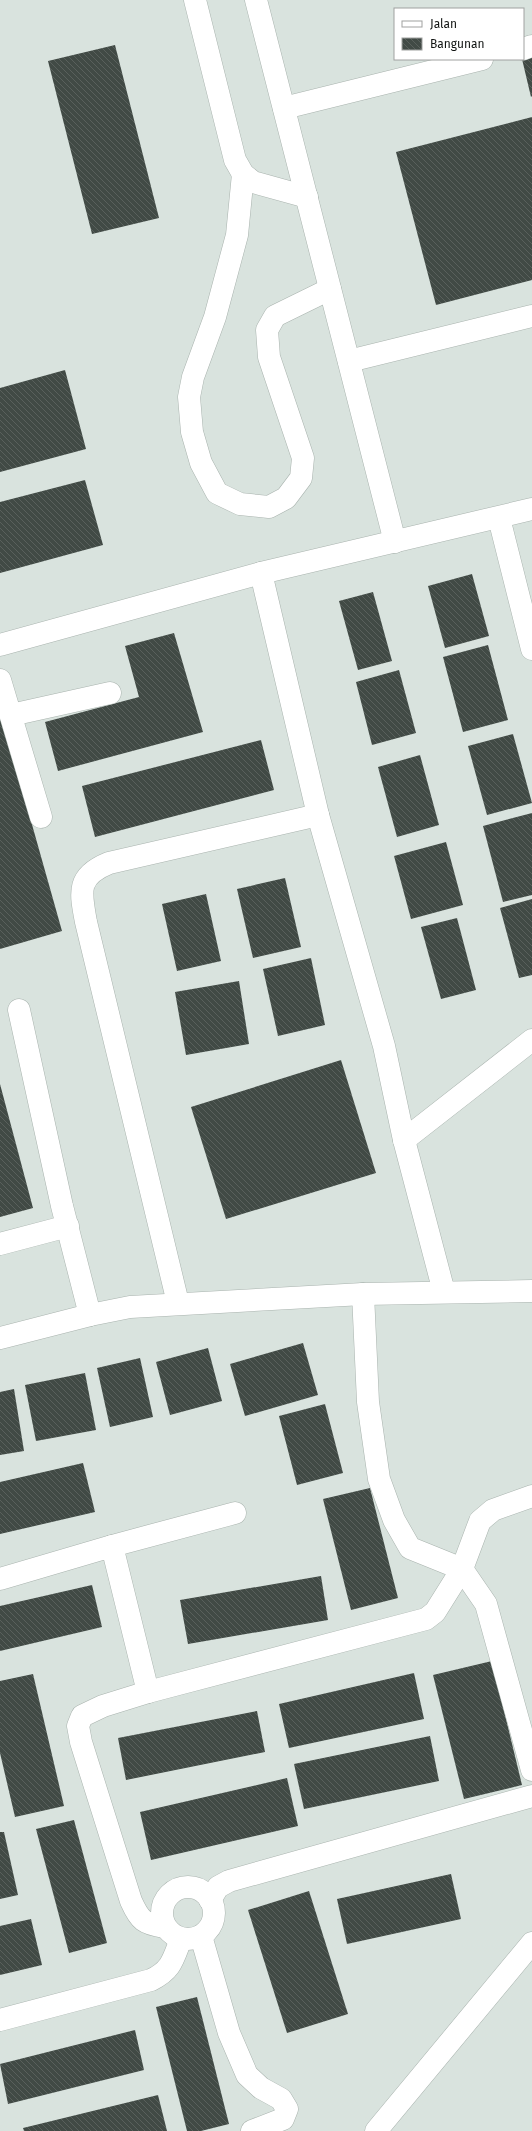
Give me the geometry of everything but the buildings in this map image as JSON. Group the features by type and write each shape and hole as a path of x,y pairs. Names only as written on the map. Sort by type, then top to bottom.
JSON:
{"street":[{"path":"195,0 235,160 243,174 253,182 307,198"},
{"path":"256,0 395,542"},
{"path":"284,108 478,60"},
{"path":"243,174 238,235 215,317 193,377 189,397 192,432 201,463 217,493 240,504 269,507 286,498 301,478 303,458 269,357 267,330 275,316 330,289"},
{"path":"349,361 532,316"},
{"path":"0,645 261,573 532,510"},
{"path":"499,518 532,649"},
{"path":"261,573 318,815 384,1046 404,1140 444,1292"},
{"path":"0,680 41,817"},
{"path":"11,715 110,693"},
{"path":"178,1303 86,922 82,903 83,882 93,869 109,863 318,815"},
{"path":"19,1010 68,1226 90,1315"},
{"path":"404,1140 532,1040"},
{"path":"0,1244 68,1226"},
{"path":"0,1338 90,1315 130,1307 178,1303 363,1294 532,1290"},
{"path":"363,1294 368,1402 381,1486 394,1520 410,1548 462,1569 486,1604 532,1770"},
{"path":"252,2131 282,2119 287,2109 281,2099 261,2088 247,2075 229,2033 182,1934 162,1917 163,1907 167,1898 175,1891 184,1887 194,1888 204,1893 210,1900 214,1910 213,1920 209,1930 182,1934 147,1925 137,1916 131,1901 82,1742 78,1726 82,1716 91,1710 148,1692 426,1619 435,1612 462,1569 480,1521 493,1510 532,1496"},
{"path":"0,1579 112,1546 235,1513"},
{"path":"112,1546 148,1692"},
{"path":"210,1900 218,1887 229,1881 532,1796"},
{"path":"0,2020 151,1980 164,1974 170,1966 182,1934"},
{"path":"376,2131 532,1943"}]}
